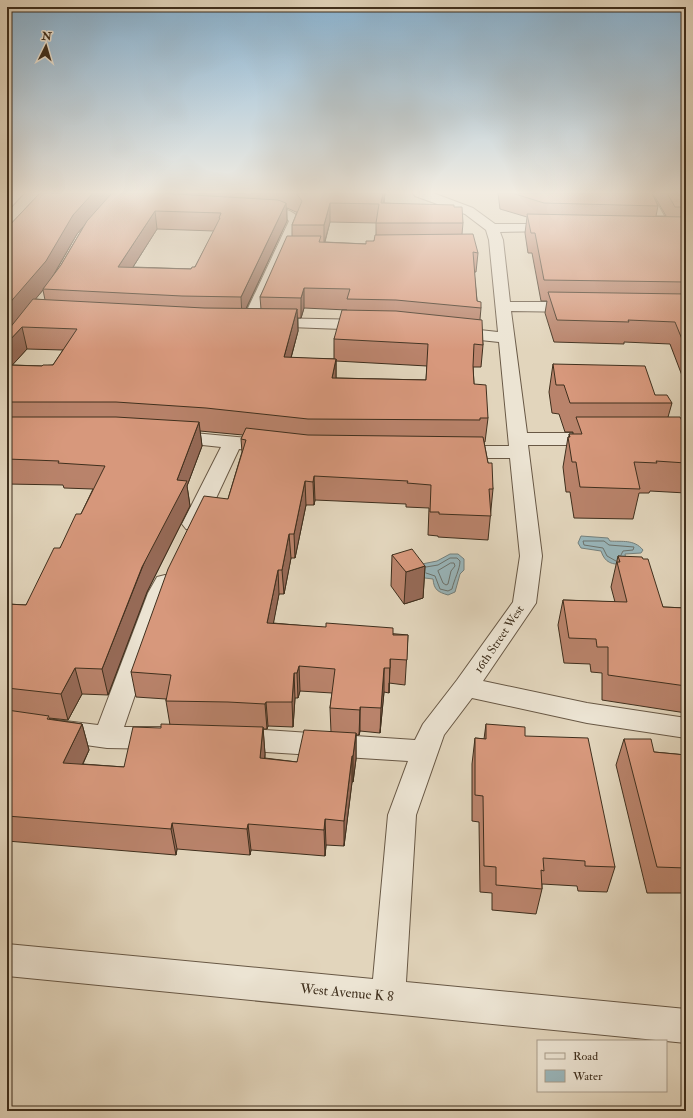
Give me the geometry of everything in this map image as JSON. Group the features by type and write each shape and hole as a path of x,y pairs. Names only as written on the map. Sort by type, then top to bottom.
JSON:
{"street":[{"path":"284,245 242,323 350,324 379,326"},
{"name":"16th Street West","path":"388,996 402,816 432,731 466,688 524,603 532,556 504,306 492,245"},
{"path":"282,250 297,250"},
{"path":"504,306 588,307"},
{"path":"438,331 507,338"},
{"path":"156,436 288,448"},
{"path":"440,452 617,439"},
{"path":"184,543 233,442"},
{"path":"106,737 159,593 173,564"},
{"path":"466,688 587,713 686,728"},
{"path":"7,724 106,737 196,739 424,751"},
{"name":"West Avenue K 8","path":"7,960 686,1026"}],"water":[{"path":"581,536 608,538 610,541 632,543 636,544 643,550 641,553 625,554 626,560 624,564 616,564 607,561 601,551 581,548 578,543"},
{"path":"450,554 458,554 464,559 464,570 460,574 455,592 448,595 437,590 434,586 433,579 425,578 419,572 422,564 437,561"}],"building":[{"path":"7,245 55,245 46,261 7,306"},
{"path":"73,245 132,245 118,267 191,269 192,267 195,267 206,245 266,245 241,297 182,296 43,289 61,265"},
{"path":"283,245 476,245 478,253 473,252 477,301 481,302 481,308 396,300 347,299 350,289 304,288 301,298 260,297"},
{"path":"537,245 686,245 686,282 544,280"},
{"path":"548,292 686,294 686,349 675,322 628,320 629,322 557,320"},
{"path":"33,299 204,308 297,309 284,357 336,359 332,378 426,380 428,344 334,339 342,310 396,311 482,320 483,345 474,344 474,384 486,385 488,418 480,418 480,420 308,419 206,408 116,402 7,402 7,365 53,365 77,329 22,327 7,343 7,329 9,329"},
{"path":"553,364 645,366 655,395 667,395 672,403 570,403 564,385 556,385"},
{"path":"7,417 116,417 199,422 177,480 187,481 142,567 102,669 75,668 61,694 7,688 7,604 26,605 54,548 60,548 76,514 81,514 105,466 58,463 59,461 7,459"},
{"path":"576,417 680,417 686,428 686,463 656,461 657,463 634,462 640,489 580,487 576,462 572,462 568,437 570,437 569,434 582,434"},
{"path":"246,428 308,435 483,437 488,463 492,463 493,489 489,489 491,516 439,514 439,512 430,512 431,485 407,483 408,481 314,476 313,482 305,481 294,534 289,534 282,570 278,570 267,623 326,627 326,623 393,628 393,635 408,635 407,660 390,659 390,668 384,668 381,708 360,707 360,710 330,708 335,669 299,666 297,673 294,673 292,702 266,702 265,704 166,701 171,675 131,672 168,569 204,496 228,499 246,440 241,439"},
{"path":"412,549 425,566 406,572 392,555"},
{"path":"618,556 642,557 643,559 648,559 663,607 686,608 686,686 608,675 608,647 597,647 596,639 569,638 563,600 627,602 617,562 620,562"},
{"path":"7,710 49,716 47,719 82,724 63,763 124,767 133,727 161,728 161,724 263,727 260,758 297,762 304,730 356,733 344,821 325,819 324,830 248,824 247,829 172,823 171,829 7,816"},
{"path":"486,724 525,727 525,736 588,738 615,867 585,866 585,861 543,858 544,871 541,870 542,889 496,885 496,867 484,866 483,796 475,795 475,738 486,739"},
{"path":"624,739 651,739 654,752 686,755 686,868 657,867"}]}
